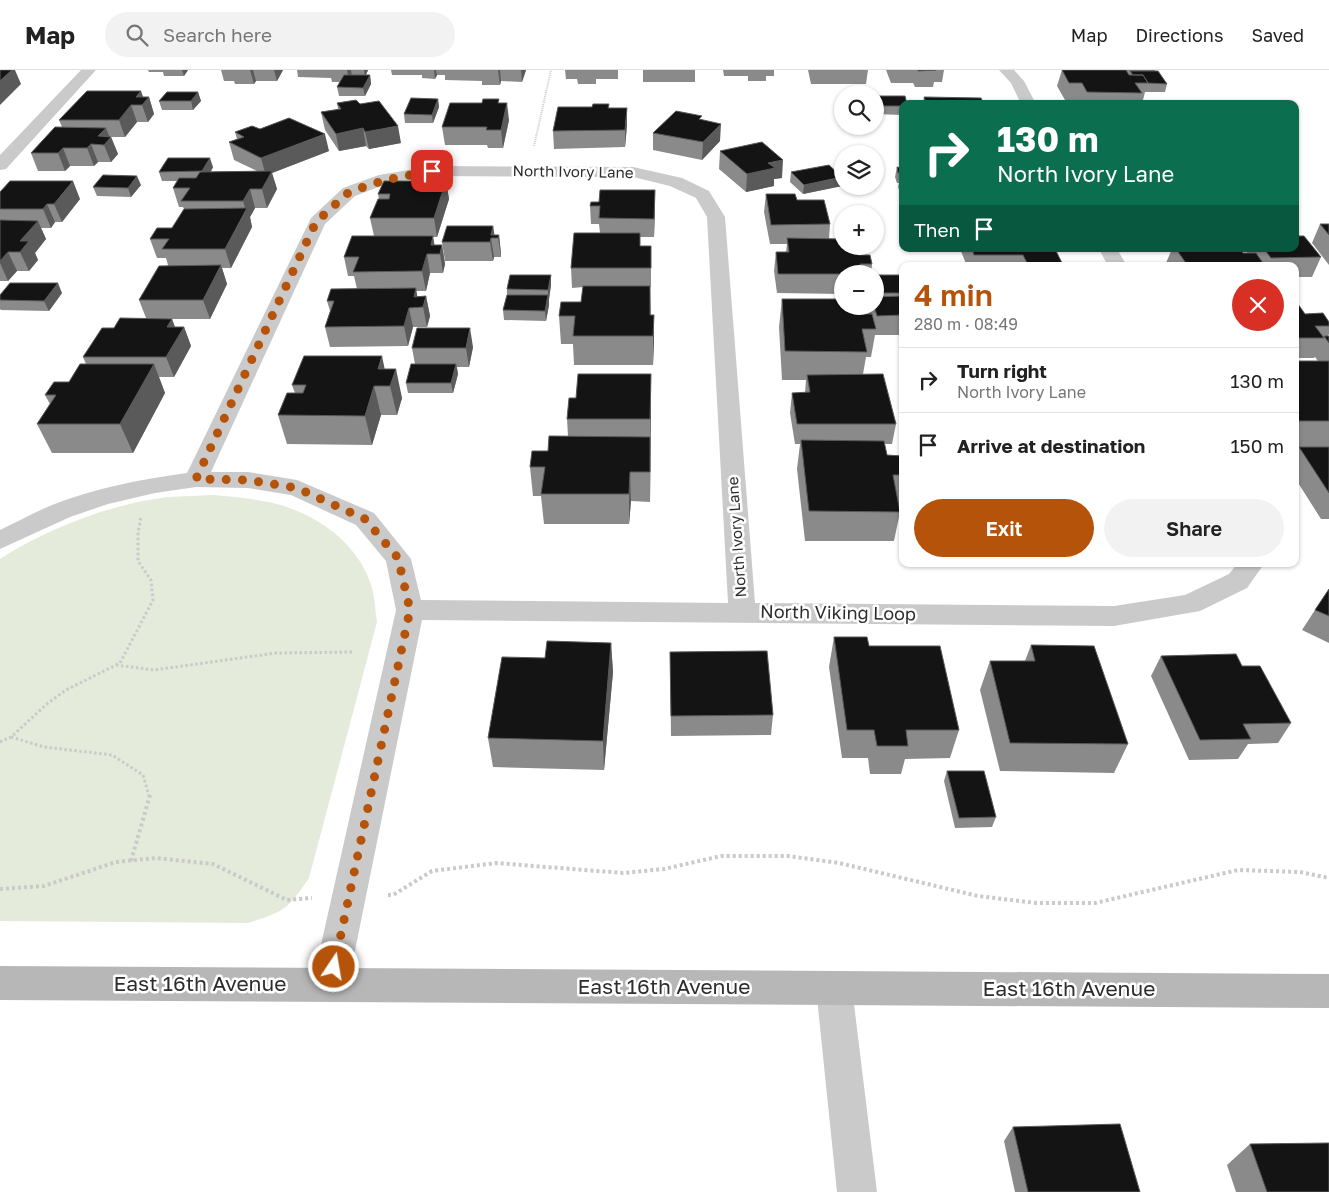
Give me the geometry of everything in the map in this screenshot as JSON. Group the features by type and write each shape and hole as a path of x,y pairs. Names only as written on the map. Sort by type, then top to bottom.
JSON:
{"street":[{"path":"0,165 89,70"},
{"path":"1006,70 1017,81 1027,100"},
{"name":"North Ivory Lane","path":"196,479 316,222 349,192 385,180 432,171 633,172 668,180 703,194 716,217 742,612"},
{"path":"0,540 61,511 130,489 196,479 248,480 297,488 365,519 398,558 410,610 330,985"},
{"name":"North Viking Loop","path":"410,610 1114,616 1190,604 1238,580 1248,567"},
{"name":"East 16th Avenue","path":"0,983 1329,991"},
{"path":"834,988 857,1192"}],"path":[{"path":"532,152 539,130 551,70"},
{"path":"0,742 11,737 48,703 66,690 120,663 153,600 151,580 138,561 138,532 142,511"},
{"path":"116,665 153,672 177,669 210,661 268,653 354,652"},
{"path":"11,737 44,747 112,755 143,775 150,794 131,861"},
{"path":"393,895 432,871 496,863 623,873 664,869 721,856 788,856 839,863 978,896 1036,903 1095,903 1238,870 1300,872 1329,878"},
{"path":"0,890 44,886 116,862 156,858 213,864 287,900"}],"green space":[{"path":"214,495 285,506 317,521 332,531 357,556 366,571 374,596 377,622 309,878 296,897 284,908 269,916 248,923 0,921 0,559 38,537 81,519 124,505 168,497"}],"building":[{"path":"0,70 12,70 0,81"},
{"path":"1062,70 1126,70 1129,75 1143,75 1148,83 1135,83 1142,93 1087,92 1082,83 1069,83"},
{"path":"1130,71 1158,71 1167,84 1148,83 1143,75 1133,75"},
{"path":"344,75 370,75 363,88 337,87"},
{"path":"87,91 141,91 136,97 149,97 142,105 131,105 119,120 59,120"},
{"path":"167,92 198,92 191,101 159,101"},
{"path":"884,96 905,96 906,100 899,100 899,106 884,106"},
{"path":"924,97 981,98 982,100 925,100"},
{"path":"411,98 438,99 432,115 404,114"},
{"path":"483,99 499,99 498,103 507,103 501,130 486,130 487,127 442,127 450,103 482,103"},
{"path":"356,100 360,104 379,101 398,126 365,132 363,128 336,134 321,112 341,109 337,103"},
{"path":"593,104 609,104 608,108 627,108 625,130 553,131 558,107 592,107"},
{"path":"676,111 702,116 699,119 721,124 703,142 653,133"},
{"path":"289,118 325,134 261,158 229,142 244,137 235,132 252,126 260,129"},
{"path":"55,127 106,128 98,136 111,137 104,145 91,144 87,148 63,148 58,153 31,153"},
{"path":"762,142 783,160 768,163 775,168 747,174 720,151"},
{"path":"168,158 210,158 202,171 159,172"},
{"path":"829,165 834,170 834,179 804,185 791,172"},
{"path":"272,171 262,189 250,189 243,201 181,201 190,188 173,188 179,178 196,178 200,172"},
{"path":"103,175 137,176 128,188 93,187"},
{"path":"10,181 73,181 54,204 47,204 43,209 0,209 0,192"},
{"path":"384,181 446,181 434,218 370,218 378,199 389,199 390,194 378,194"},
{"path":"600,190 655,190 654,219 599,218 600,206 590,206 591,202 599,202"},
{"path":"766,194 795,194 797,200 824,200 830,224 771,225"},
{"path":"247,208 225,249 162,249 169,239 150,239 157,228 172,228 184,209"},
{"path":"0,220 38,221 20,241 29,241 20,252 8,252 0,261"},
{"path":"1320,224 1329,224 1329,235"},
{"path":"447,226 493,226 491,235 499,235 498,238 491,238 490,242 442,242"},
{"path":"574,233 640,233 640,246 651,246 651,268 571,268"},
{"path":"352,236 433,236 431,245 442,245 440,254 427,254 422,271 353,272 359,257 344,257"},
{"path":"1299,236 1304,236 1321,257 1271,258 1266,252 1299,252"},
{"path":"787,238 834,239 834,255 870,255 872,264 834,265 834,274 778,274 776,252 789,252"},
{"path":"973,252 1056,252 1062,262 1026,262 1023,255 974,255"},
{"path":"1178,252 1256,253 1262,262 1185,262"},
{"path":"221,265 203,300 139,300 159,266"},
{"path":"510,275 551,275 548,290 507,289"},
{"path":"884,275 899,275 899,293 884,293"},
{"path":"10,283 58,283 44,301 0,300 0,295"},
{"path":"583,286 650,286 650,315 654,315 653,336 573,336 575,316 559,316 561,302 581,302"},
{"path":"416,288 414,297 426,296 423,307 409,308 404,326 325,327 334,301 327,301 331,289"},
{"path":"507,295 548,295 545,311 503,310"},
{"path":"899,296 899,315 877,316 884,315 884,297"},
{"path":"782,299 834,299 834,315 872,315 876,329 862,329 867,352 785,351"},
{"path":"1299,306 1305,314 1323,313 1329,322 1329,326 1315,326 1324,338 1299,338"},
{"path":"120,318 172,319 167,327 184,327 166,357 83,357 102,328 114,328"},
{"path":"417,328 470,328 466,348 412,348"},
{"path":"1324,336 1329,336 1329,343"},
{"path":"304,356 382,356 378,369 396,369 390,386 374,386 365,416 278,415 287,393 303,393 306,385 292,385"},
{"path":"1299,361 1329,361 1329,421 1299,421"},
{"path":"80,364 154,364 120,424 37,424 56,395 45,395 54,382 69,382"},
{"path":"411,364 456,364 451,383 406,383"},
{"path":"578,374 651,374 650,419 567,419 569,398 576,398"},
{"path":"883,374 896,424 797,424 792,393 810,392 807,375"},
{"path":"549,436 650,437 650,472 630,472 629,494 541,494 545,467 530,467 532,451 548,451"},
{"path":"801,440 884,441 887,455 899,456 899,475 893,475 899,512 809,511"},
{"path":"1299,447 1329,447 1329,493"},
{"path":"1329,589 1329,616 1315,610"},
{"path":"834,637 867,637 869,646 940,646 959,730 906,730 908,746 877,746 874,730 847,730"},
{"path":"547,641 611,643 603,741 488,738 502,657 545,658"},
{"path":"1031,645 1094,646 1128,744 1010,743 990,661 1035,661"},
{"path":"767,651 773,715 671,716 670,652"},
{"path":"1236,654 1242,666 1260,666 1291,723 1243,724 1251,739 1200,740 1161,656"},
{"path":"947,771 984,771 996,817 959,818"},
{"path":"1120,1124 1140,1192 1028,1192 1013,1127"},
{"path":"1329,1143 1329,1192 1267,1192 1250,1144"}],"route":[{"path":"334,967 410,610 398,558 365,519 297,488 248,480 196,479 316,222 349,192 385,180 432,171"}]}
